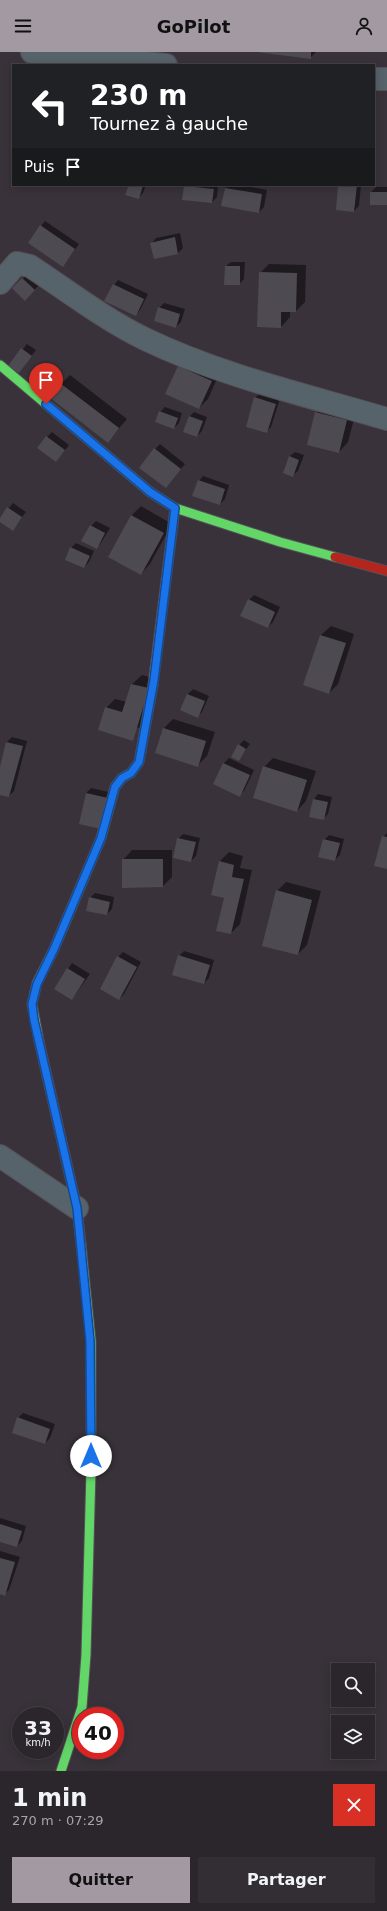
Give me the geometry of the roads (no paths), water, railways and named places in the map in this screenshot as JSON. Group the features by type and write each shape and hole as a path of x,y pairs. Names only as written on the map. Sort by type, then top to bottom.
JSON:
{"street":[{"path":"32,52 94,55 159,64"},
{"path":"375,79 387,79"},
{"path":"0,283 17,263 30,266 106,317 145,339 186,357 250,380 387,419"},
{"path":"0,365 150,492 175,508 280,542 387,571"},
{"path":"61,1771 82,1708 86,1655 91,1470 90,1341 77,1208 34,1020 32,1004 37,984 54,949 101,838 115,787 122,778 131,773 139,762 154,680 175,508"},
{"path":"0,1156 77,1208"}]}
